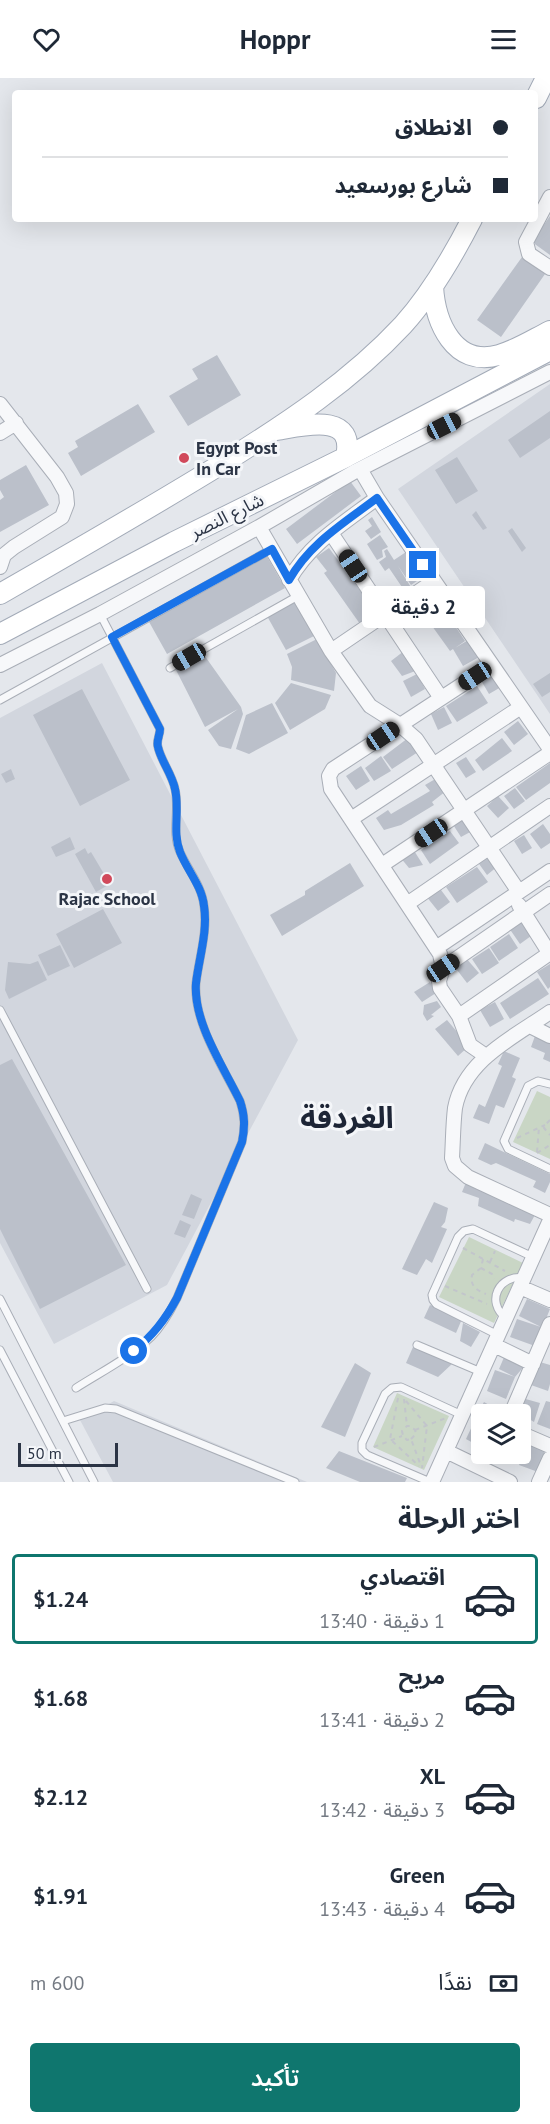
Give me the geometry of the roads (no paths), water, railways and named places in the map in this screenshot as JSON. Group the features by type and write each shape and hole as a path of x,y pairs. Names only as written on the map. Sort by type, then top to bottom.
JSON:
{"main road":[{"path":"538,94 546,78"},
{"path":"1,593 149,509 273,431 335,386 375,352 404,323 433,286 470,222"},
{"path":"433,286 436,310 446,333 453,344 474,356 498,356 550,331"},
{"name":"شارع النصر","path":"0,634 174,542 353,463 550,350"},
{"path":"273,431 321,423 333,426 345,439 353,463"}],"street":[{"path":"538,220 550,197"},
{"path":"537,222 526,242 529,254 550,268"},
{"path":"0,665 100,614 259,527 353,463 550,372"},
{"path":"0,404 57,477 66,493 67,504 62,517 4,555 0,567"},
{"path":"0,433 16,423"},
{"path":"353,463 550,751 382,865"},
{"path":"289,580 306,554 377,498"},
{"path":"259,527 331,651 370,706 400,724 416,739 489,848 550,954 459,1016"},
{"path":"331,533 441,698"},
{"path":"0,572 1,593"},
{"path":"331,651 435,581"},
{"path":"486,1056 470,1045 459,1016 440,988 439,981 443,968 440,954 331,789 329,776 333,769 492,665"},
{"path":"351,819 521,707"},
{"path":"407,904 550,806"},
{"path":"436,948 550,871"},
{"path":"443,968 550,894"},
{"path":"550,1012 486,1056 473,1069 462,1087 456,1107 452,1158 455,1166 468,1177 550,1215"},
{"path":"530,1026 550,1036"},
{"path":"432,1481 460,1414 496,1340 502,1313 533,1257 550,1220"},
{"path":"520,1280 550,1300"},
{"path":"515,1404 533,1364 544,1352 550,1324"},
{"path":"496,1340 533,1364"},
{"path":"531,1438 550,1446"},
{"path":"446,1451 510,1482"},
{"path":"539,1482 550,1458"}],"lane":[{"path":"0,699 272,549"},
{"path":"170,668 298,596"},
{"path":"76,1388 134,1351 152,1336 166,1318 177,1298 238,1152 245,1128 240,1101 200,1020 196,1002 196,984 205,920 204,906 201,892 179,850 175,788 157,745 160,729 100,614"},
{"path":"0,1010 147,1289"},
{"path":"550,1084 538,1081 528,1086 504,1141 508,1149 550,1169"},
{"path":"496,1340 436,1304 432,1300 432,1294 460,1233 468,1229 473,1229 533,1257"},
{"path":"0,1299 94,1482"},
{"path":"417,1345 481,1372"},
{"path":"0,1350 69,1482"},
{"path":"432,1481 367,1455 363,1452 362,1443 385,1394 392,1388 401,1387 460,1414"},
{"path":"63,1421 105,1408 116,1408 295,1482"}],"place":[{"name":"Egypt Post In Car","path":"184,458"},
{"name":"Rajac School","path":"107,879"}],"district":[{"name":"الغردقة","path":"347,1118"}]}
